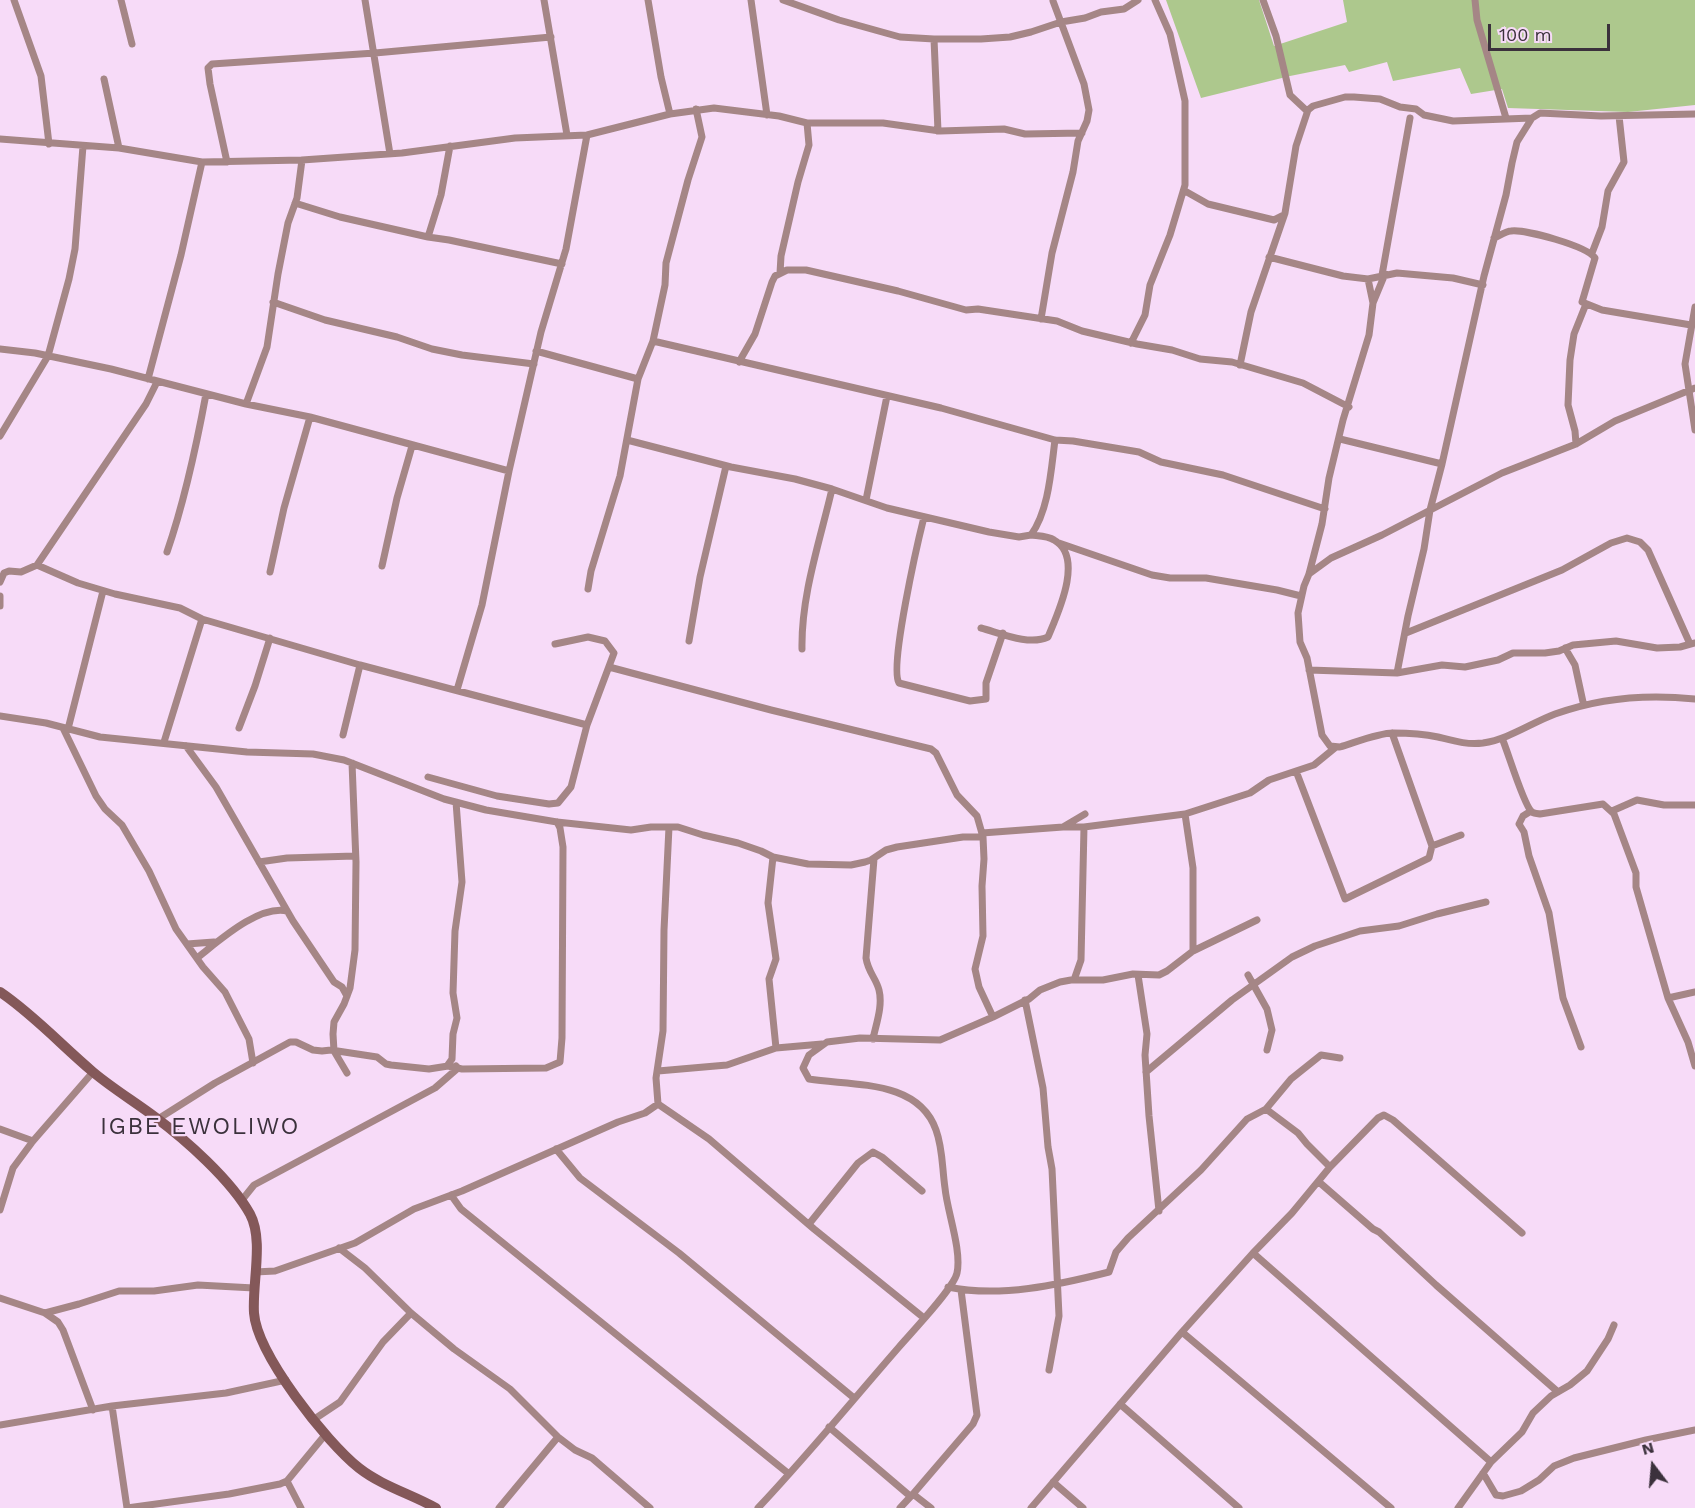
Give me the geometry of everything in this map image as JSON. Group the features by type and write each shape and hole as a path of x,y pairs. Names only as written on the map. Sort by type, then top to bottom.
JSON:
{"street":[{"path":"14,0 40,76 49,144"},
{"path":"122,0 132,44"},
{"path":"365,0 390,154"},
{"path":"544,0 567,135"},
{"path":"648,0 661,77 670,114"},
{"path":"751,0 767,115"},
{"path":"783,0 839,20 900,37 934,39 1010,37 1101,12 1124,9 1137,0"},
{"path":"1131,343 1145,315 1150,285 1185,191 1185,101 1170,34 1155,0"},
{"path":"1263,0 1276,36 1290,95 1307,111"},
{"path":"1475,0 1477,21 1506,118"},
{"path":"1041,319 1052,253 1078,141 1089,110 1088,98 1053,1"},
{"path":"227,162 210,84 208,68 212,64 375,53 551,37"},
{"path":"934,39 938,131"},
{"path":"104,79 119,148"},
{"path":"1240,365 1251,312 1284,215 1296,146 1307,111 1313,106 1345,97 1380,99 1400,107 1416,109 1421,113 1453,121 1534,116"},
{"path":"1400,107 1410,118"},
{"path":"1397,673 1424,549 1430,510 1517,142 1539,108 1546,113 1619,116 1695,114"},
{"path":"0,139 119,148 202,162 302,160 390,154 515,138 587,135 670,114 696,110 732,109 807,123 883,123 938,131 1004,129 1025,134 1082,134"},
{"path":"588,589 591,571 620,476 638,379 653,341 665,285 666,263 702,136 696,110"},
{"path":"1410,118 1421,113"},
{"path":"1592,253 1602,227 1608,190 1624,162 1619,116"},
{"path":"1335,747 1330,746 1322,735 1307,658 1300,642 1298,613 1325,509 1329,478 1369,335 1373,303 1383,275 1410,118"},
{"path":"780,273 781,256 809,145 807,123"},
{"path":"457,690 482,605 536,351 562,264 587,135"},
{"path":"428,237 441,195 450,146"},
{"path":"0,436 48,356 75,249 83,147"},
{"path":"246,404 267,347 273,302 302,160"},
{"path":"148,379 181,255 202,162"},
{"path":"1185,191 1208,204 1274,220 1284,215"},
{"path":"295,203 340,217 562,264"},
{"path":"1500,218 1512,231"},
{"path":"1274,220 1278,230"},
{"path":"1494,238 1512,231 1557,240 1592,253 1595,263 1582,302 1602,310 1691,324"},
{"path":"1269,257 1343,276 1368,279 1397,273 1443,277 1483,285"},
{"path":"739,362 755,334 775,276 787,270 806,270 898,291 966,310 978,309 1057,321 1082,331 1131,343 1240,365 1303,383 1349,407"},
{"path":"1368,279 1373,303"},
{"path":"273,302 325,320 398,337 432,349 534,364"},
{"path":"1576,444 1568,405 1570,360 1574,334 1586,304"},
{"path":"1695,306 1685,364 1692,389 1695,430"},
{"path":"653,341 940,408 1054,440 1139,452 1161,462 1223,474 1325,509"},
{"path":"0,349 48,356 246,404 310,417 509,471"},
{"path":"536,351 638,379"},
{"path":"0,582 4,573 21,572 37,565 146,404 157,382"},
{"path":"1309,574 1331,558 1502,473 1576,444 1615,421 1692,389"},
{"path":"167,552 177,524 194,457 206,394"},
{"path":"866,500 887,396"},
{"path":"270,572 284,508 310,417"},
{"path":"1340,439 1442,464"},
{"path":"627,440 726,465 795,479 924,517 1018,537 1031,535 1049,537 1059,543 1152,575 1170,578 1206,578 1301,596"},
{"path":"1031,535 1036,527 1052,477 1054,440"},
{"path":"382,566 411,446"},
{"path":"689,640 700,577 726,465"},
{"path":"802,649 801,625 806,597 832,489"},
{"path":"924,517 904,613 896,673 899,683 970,701 986,699 986,683 1003,633"},
{"path":"1309,670 1397,673 1442,665 1465,667 1498,660 1518,652 1545,652 1573,645 1616,641 1657,648 1693,644 1648,550 1641,542 1627,538 1611,543 1562,570 1406,633"},
{"path":"981,628 1029,640 1040,640 1047,637 1065,596 1067,582 1067,561 1059,543"},
{"path":"37,565 103,591 180,608 202,619 360,665 587,725"},
{"path":"103,591 65,728 96,796 105,809 122,825 130,843 149,871 176,928 225,992 249,1039 253,1063"},
{"path":"0,596 0,606"},
{"path":"164,742 202,619"},
{"path":"428,777 497,796 549,804 558,803 571,787 587,725 614,653 605,641 588,636 555,644"},
{"path":"239,728 270,638"},
{"path":"1565,648 1575,665 1583,702"},
{"path":"343,735 360,665"},
{"path":"609,667 771,710 931,748 936,753 957,795 977,816 982,835 983,936 975,969 979,987 993,1017"},
{"path":"0,716 29,720 100,737 247,752 313,754 352,763 456,802 486,810 557,822 631,830 678,827 738,843 773,857 808,864 851,865 871,862 886,850 897,847 963,837 1084,827 1185,814 1250,793 1269,780 1314,765 1335,747 1392,733 1427,735 1461,744 1486,743 1554,714 1609,700 1670,697 1695,699"},
{"path":"1296,771 1345,899 1429,858 1432,846 1392,733"},
{"path":"1502,738 1522,793 1532,812"},
{"path":"186,746 216,787 283,908 334,982 342,987 347,996"},
{"path":"347,1073 334,1051 334,1022 347,996 355,950 352,763"},
{"path":"1612,811 1637,800 1664,805 1695,805"},
{"path":"447,1066 452,1059 453,1034 458,1017 453,993 455,931 462,882 456,802"},
{"path":"1581,1047 1563,998 1549,913 1528,856 1524,832 1519,824 1523,816 1532,812 1540,814 1603,804 1612,811 1636,873 1636,887 1668,998 1688,1042 1695,1066"},
{"path":"1063,827 1085,814"},
{"path":"1185,814 1193,868 1193,951"},
{"path":"158,1119 215,1083 290,1042 296,1042 313,1050 377,1057 391,1065 429,1068 447,1066 546,1068 560,1062 563,847 557,822"},
{"path":"658,1104 656,1078 663,1031 664,930 669,826"},
{"path":"1074,980 1081,960 1084,827"},
{"path":"1432,846 1461,835"},
{"path":"259,862 287,858 355,856"},
{"path":"773,857 768,903 776,959 769,979 776,1048"},
{"path":"871,862 871,919 866,958 867,968 878,987 880,1001 873,1039"},
{"path":"1146,1072 1253,984 1292,957 1315,946 1360,931 1399,926 1486,902"},
{"path":"197,958 217,942 258,916 283,908"},
{"path":"658,1071 727,1065 776,1048 860,1038 940,1040 993,1017 1050,985 1074,980 1103,980 1133,974 1151,976 1167,971 1193,951 1257,920"},
{"path":"187,944 200,945 217,942"},
{"path":"1138,975 1146,1034 1146,1072 1159,1211"},
{"path":"1248,975 1267,1009 1272,1030 1267,1050"},
{"path":"342,987 350,984"},
{"path":"0,992 36,1019 93,1072 158,1119 234,1190 251,1216 256,1232 254,1288 256,1326 271,1358 325,1435 360,1469 436,1508"},
{"path":"1668,998 1695,992"},
{"path":"1026,1000 1045,1101 1052,1169 1059,1316 1049,1370"},
{"path":"759,1508 924,1318 955,1278 958,1264 952,1218 945,1190 943,1154 936,1127 919,1104 896,1091 809,1079 803,1068 809,1055 824,1043"},
{"path":"948,1287 978,1292 1016,1290 1109,1272 1116,1252 1128,1238 1201,1170 1247,1119 1266,1109 1291,1079 1322,1055 1340,1058"},
{"path":"452,1059 458,1068"},
{"path":"242,1200 254,1185 435,1088 458,1068"},
{"path":"0,1210 13,1168 33,1141 93,1072"},
{"path":"255,1272 275,1271 366,1238 414,1209 618,1122 645,1113 658,1104"},
{"path":"658,1104 709,1139 924,1318"},
{"path":"1266,1109 1298,1132 1330,1167"},
{"path":"1031,1508 1182,1332 1319,1182 1330,1167 1378,1118 1384,1115 1393,1120 1522,1233"},
{"path":"0,1129 33,1141"},
{"path":"556,1149 580,1178 679,1253 854,1398"},
{"path":"809,1224 858,1163 873,1152 921,1191"},
{"path":"1319,1182 1373,1230 1379,1232 1558,1392"},
{"path":"451,1195 461,1209 789,1474"},
{"path":"339,1248 365,1268 411,1313 510,1389 558,1437 575,1450 592,1458 650,1508"},
{"path":"1253,1253 1491,1462"},
{"path":"45,1313 79,1305 119,1291 154,1291 198,1285 254,1288"},
{"path":"900,1508 973,1424 977,1414 961,1290"},
{"path":"0,1298 45,1313 58,1322 93,1410"},
{"path":"313,1420 340,1402 383,1342 411,1313"},
{"path":"1458,1508 1491,1462 1522,1432 1538,1408 1587,1371 1608,1339 1614,1325"},
{"path":"1182,1332 1391,1508"},
{"path":"0,1425 112,1407 226,1393 286,1380"},
{"path":"1120,1404 1239,1508"},
{"path":"112,1407 127,1508 272,1487 286,1481 325,1435"},
{"path":"830,1427 911,1495 931,1508"},
{"path":"1483,1473 1496,1495 1503,1496 1521,1491 1539,1480 1554,1466 1574,1458 1695,1430"},
{"path":"499,1508 558,1437"},
{"path":"286,1481 301,1508"},
{"path":"1053,1482 1083,1508"}],"green space":[{"path":"1166,0 1259,0 1274,46 1347,22 1343,0 1695,0 1695,105 1628,112 1508,108 1502,89 1471,94 1460,68 1393,81 1387,62 1349,72 1345,65 1201,98"}],"district":[{"name":"IGBE EWOLIWO","path":"200,1127"}]}
